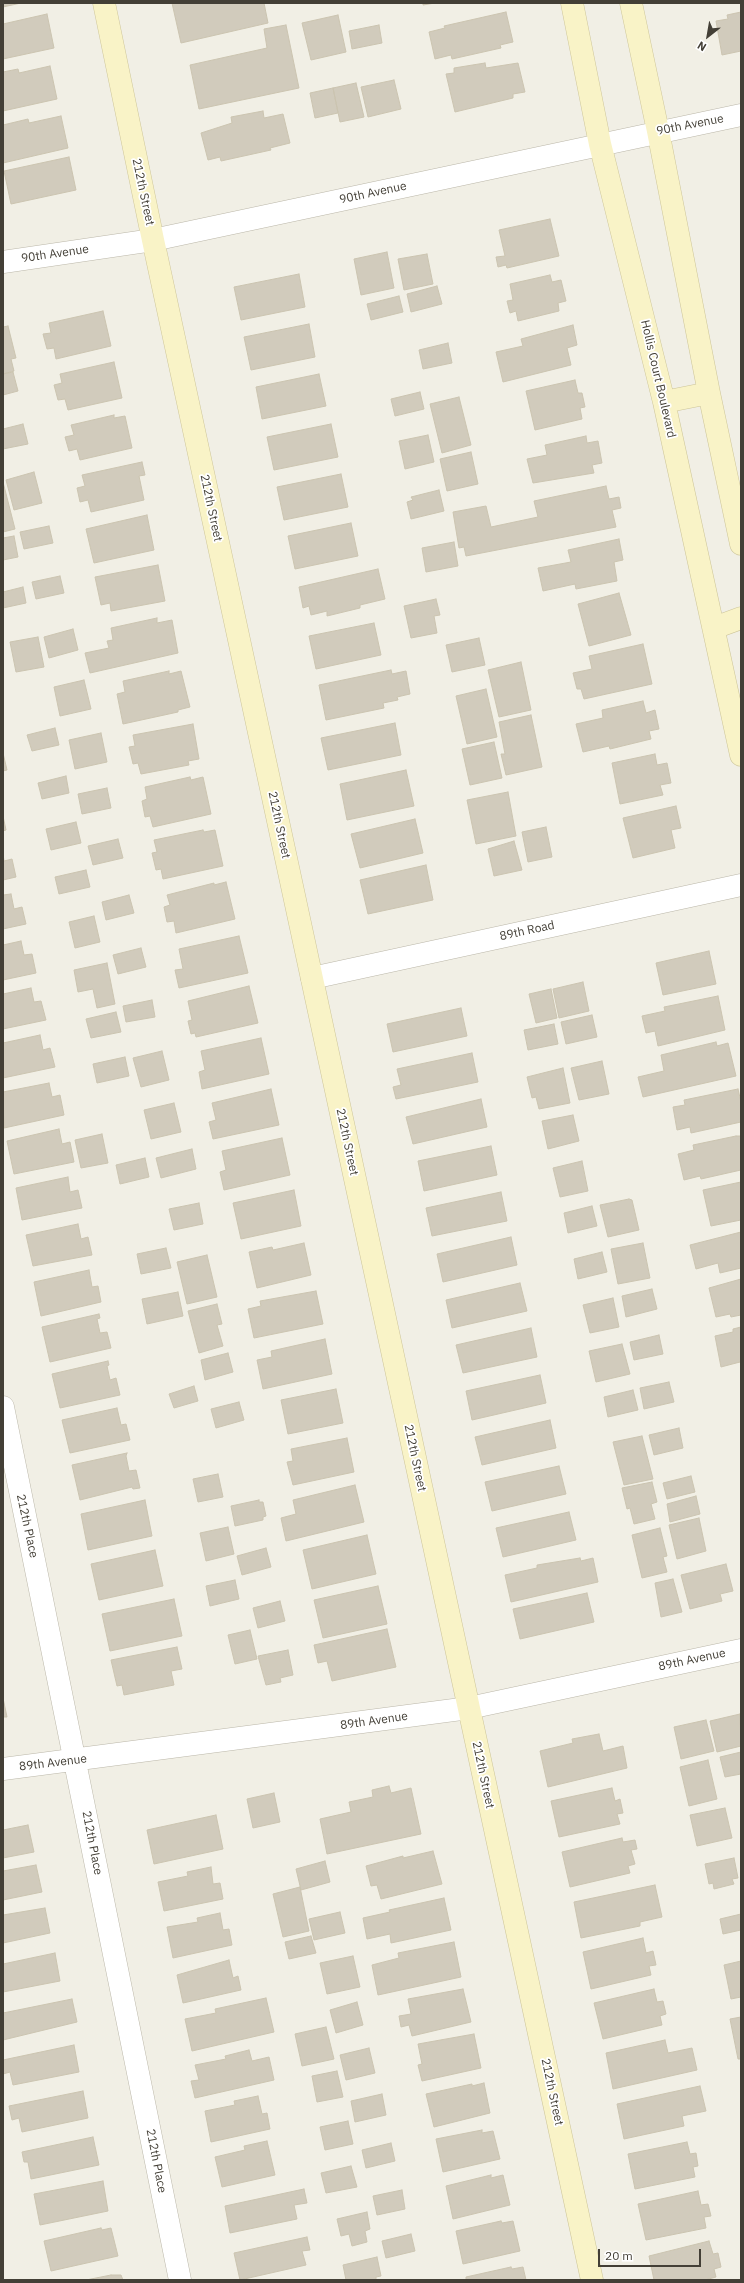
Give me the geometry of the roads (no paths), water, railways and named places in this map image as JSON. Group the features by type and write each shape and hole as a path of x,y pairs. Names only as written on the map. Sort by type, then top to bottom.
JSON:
{"main road":[{"name":"212th Street","path":"104,3 152,240 592,2280"},
{"name":"Hollis Court Boulevard","path":"572,3 600,144 664,402 741,756"},
{"path":"631,3 658,131 708,393 741,544"},
{"path":"664,402 708,393"},
{"path":"714,628 741,618"}],"street":[{"name":"90th Avenue","path":"3,262 152,240 658,131 741,115"},
{"name":"89th Road","path":"312,978 741,885"},
{"name":"212th Place","path":"3,1407 180,2280"},
{"name":"89th Avenue","path":"3,1770 469,1708 741,1650"}]}
